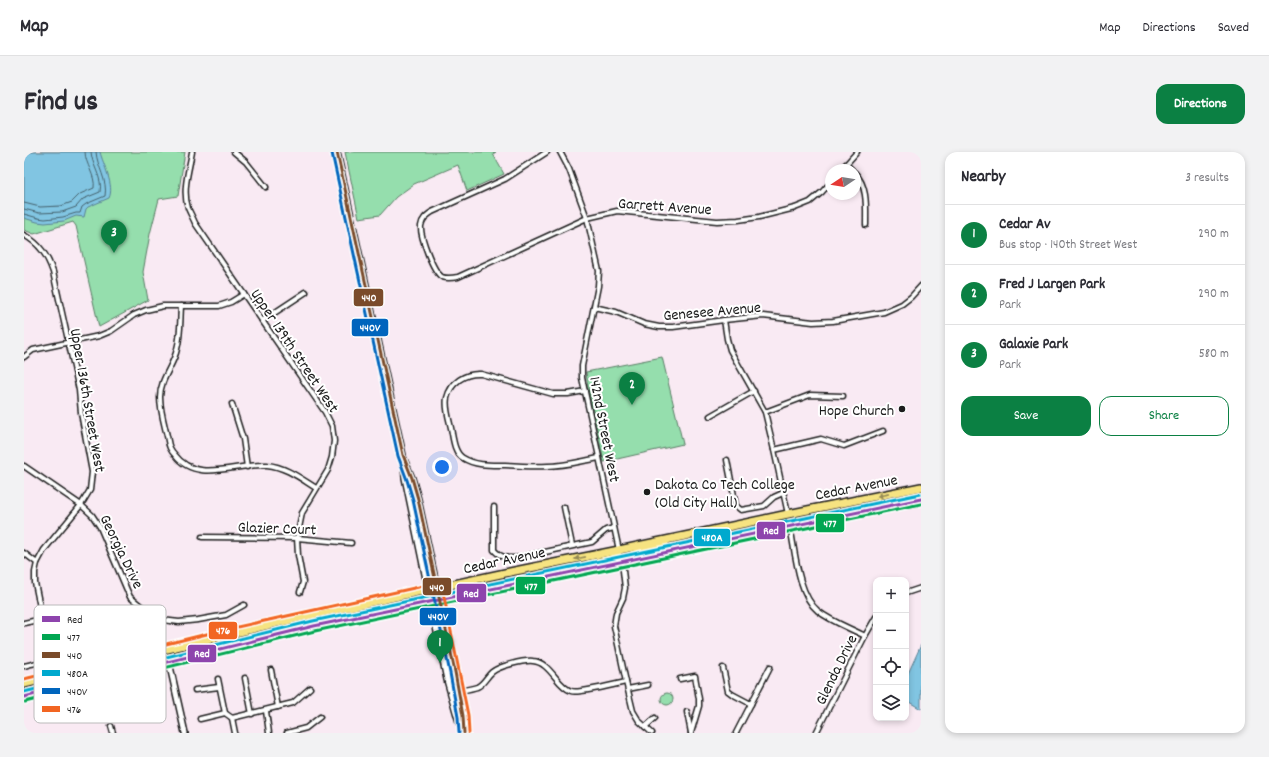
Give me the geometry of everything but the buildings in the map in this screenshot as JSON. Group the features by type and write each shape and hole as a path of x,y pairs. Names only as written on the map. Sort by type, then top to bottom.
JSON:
{"highway":[{"name":"Cedar Avenue","path":"166,649 311,615 505,573 921,487"},
{"name":"Cedar Avenue","path":"166,663 309,627 921,499"},
{"path":"622,562 625,558 632,554 654,548 682,537"},
{"path":"572,572 584,565 610,559 615,556 619,550"},
{"name":"Cedar Avenue","path":"24,684 34,682"},
{"name":"Cedar Avenue","path":"24,697 34,695"}],"street":[{"name":"Upper 139th Street West","path":"192,152 186,186 186,198 188,208 195,223 325,412 332,426 334,441 332,457 328,470 302,513 297,538 298,555 303,582 300,592"},
{"path":"234,152 246,162 266,187"},
{"path":"337,152 402,455 405,478 430,602 447,680 463,733"},
{"name":"Garrett Avenue","path":"548,152 505,179 424,217 421,232 436,272 442,277 450,279 458,277 587,218 617,211 717,221 738,220 759,217 795,208 810,202 825,189"},
{"name":"142nd Street West","path":"560,152 569,169 587,218 599,271 598,286 582,366 582,378 619,550"},
{"path":"846,164 857,152"},
{"path":"861,183 864,188 866,199 866,225"},
{"name":"Upper 136th Street West","path":"24,234 41,247 48,258 53,272 79,390 81,413 92,472 90,490 81,505 44,550 37,563 34,572 34,583 39,605"},
{"name":"Genesee Avenue","path":"594,307 616,312 644,324 659,327 673,327 763,316 813,322 833,321 884,312 902,304 921,286"},
{"path":"262,320 306,292"},
{"path":"24,357 33,350 99,336 111,331 134,315 146,310 162,306 219,306 231,302 244,294"},
{"path":"181,306 178,348 174,360 163,380 160,396 161,408 170,448 180,462 195,470 206,471 266,465 280,467 291,472 316,488"},
{"path":"724,320 730,350 765,412 788,514"},
{"path":"585,391 568,394 552,394 481,374 465,376 453,385 447,398 447,407 454,444 457,452 462,458 477,464 548,466 599,458"},
{"path":"710,416 754,391"},
{"path":"765,412 810,395 843,396"},
{"path":"232,404 243,439 247,467"},
{"path":"774,450 821,440 844,446 883,430"},
{"path":"402,455 412,478 418,499 459,691 463,716 463,733"},
{"path":"727,460 736,506 740,510 764,506 774,497 783,493"},
{"name":"Georgia Drive","path":"24,466 81,505 92,515 100,527 130,597 140,605"},
{"path":"494,507 494,550 498,555 505,558 517,558 572,545 592,542 606,530 614,528"},
{"path":"564,507 572,545"},
{"path":"790,526 801,583 810,603 823,614 864,636"},
{"name":"Glazier Court","path":"202,537 297,538 351,543"},
{"path":"24,553 37,563"},
{"path":"622,562 625,588 623,598 616,614 614,626 633,711 645,728 652,733"},
{"path":"909,592 921,588"},
{"path":"166,620 180,622 198,620 226,614 244,605"},
{"path":"24,623 34,621"},
{"name":"Glenda Drive","path":"816,733 864,636 873,622"},
{"path":"459,691 479,686 493,671 500,668 533,661 544,665 566,688 572,691 584,691 626,682"},
{"path":"169,662 185,733"},
{"path":"24,666 34,664"},
{"path":"736,733 770,667"},
{"path":"723,668 728,691 751,704"},
{"path":"271,670 278,707"},
{"path":"680,679 695,676 700,699 691,733"},
{"path":"244,678 252,714"},
{"path":"218,679 225,713 232,718 235,733"},
{"path":"628,689 648,685"},
{"path":"195,690 219,686"},
{"path":"232,718 266,711 293,703 310,688"},
{"path":"266,711 269,733"},
{"path":"687,712 691,733"},
{"path":"200,719 225,713"},
{"path":"287,733 306,728 320,717"},
{"path":"645,728 655,718"},
{"path":"111,726 113,733"}],"green space":[{"path":"24,152 185,152 178,196 159,199 150,234 143,272 148,300 99,327 76,226 73,222 34,234 24,230"},
{"path":"345,152 496,152 493,154 504,174 467,191 458,165 414,184 396,197 380,215 359,218"},
{"path":"662,357 683,444 604,462 586,372"},
{"path":"665,693 669,693 673,699 669,705 665,705 661,701 661,697"}],"water":[{"path":"24,152 100,152 110,181 111,187 109,198 88,207 84,217 76,216 64,221 45,223 24,218"},
{"path":"921,645 921,709 909,702 909,671"}],"transit line":[{"name":"440","path":"337,152 403,455 418,499 455,672 463,716 464,733"},
{"name":"440V","path":"332,153 398,456 413,500 450,673 458,717 459,733"},
{"name":"480A","path":"166,657 313,621 920,494"},
{"name":"Red","path":"166,662 314,626 921,499"},
{"name":"477","path":"166,667 315,631 921,504"},
{"name":"476","path":"166,644 437,583 442,587 468,715 469,733"},
{"name":"476","path":"24,679 34,677"},
{"name":"480A","path":"24,692 34,690"},
{"name":"Red","path":"24,697 34,695"},
{"name":"477","path":"25,702 34,700"}],"place":[{"name":"Galaxie Park","path":"114,253"},
{"name":"Fred J Largen Park","path":"632,405"},
{"name":"Hope Church","path":"902,409"},
{"name":"Dakota Co Tech College (Old City Hall)","path":"647,492"},
{"name":"Cedar Av","path":"440,663"}]}
